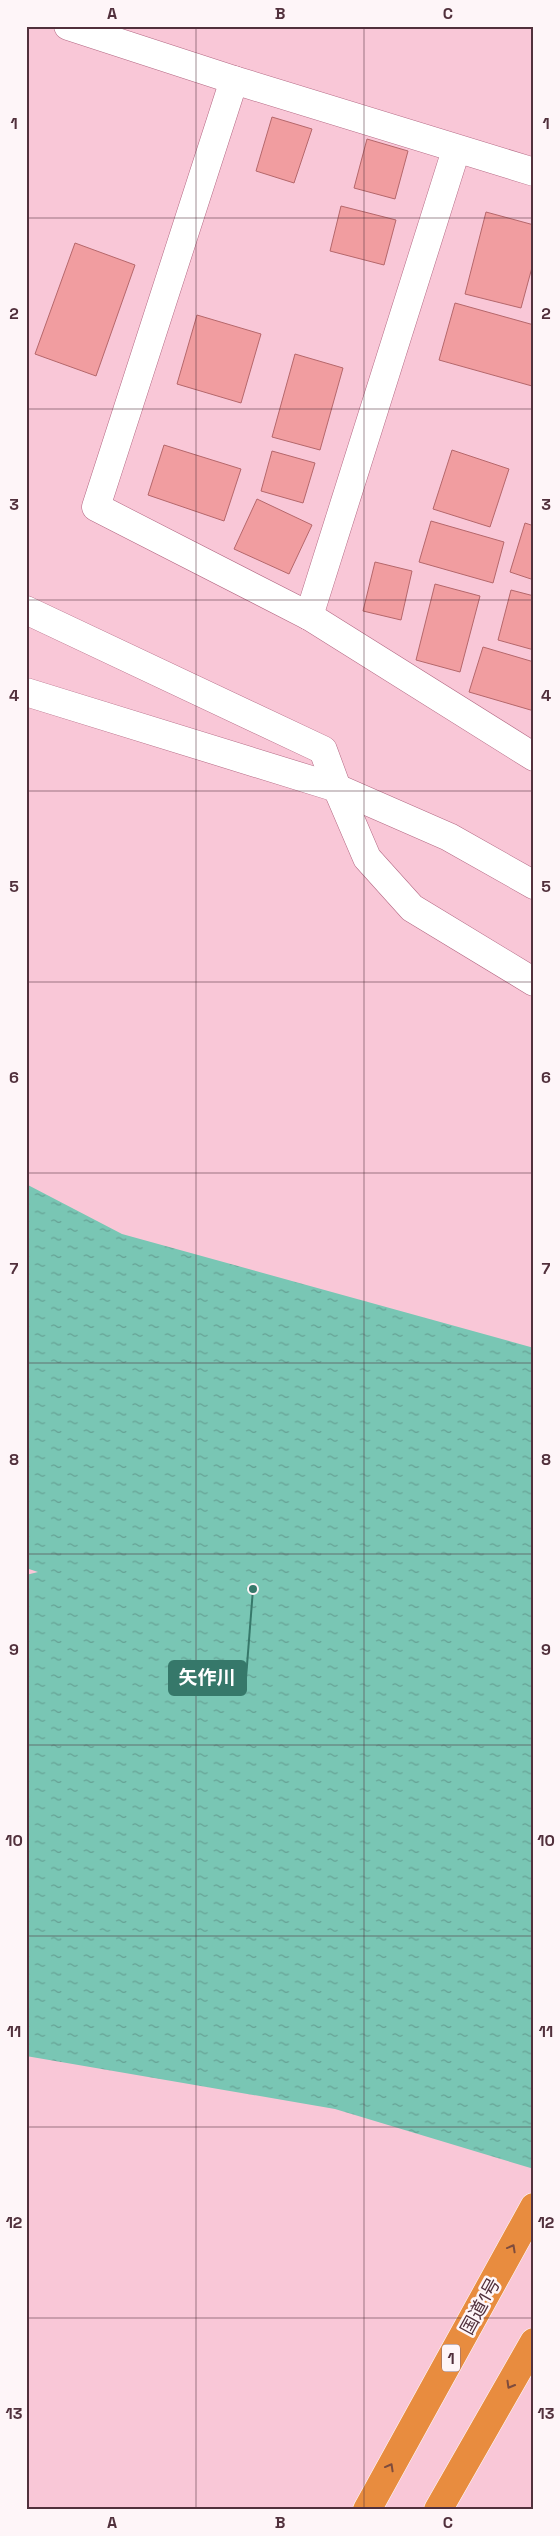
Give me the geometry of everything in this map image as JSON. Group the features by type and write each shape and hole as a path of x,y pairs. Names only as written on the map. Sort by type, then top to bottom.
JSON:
{"highway":[{"name":"国道1号","path":"367,2510 534,2206"},
{"path":"438,2510 534,2342"}],"street":[{"path":"68,26 456,150 534,172"},
{"path":"234,80 96,507 308,616 534,758"},
{"path":"308,616 456,150"},
{"path":"26,610 324,750 336,788 367,858 412,908 534,982"},
{"path":"26,692 336,788 449,837 534,885"}],"water":[{"path":"26,1184 122,1234 534,1348 534,2169 335,2109 26,2056 26,1575 38,1572 26,1568"}],"building":[{"path":"272,117 312,129 294,183 256,171"},
{"path":"367,139 408,151 395,199 354,188"},
{"path":"341,206 396,220 384,265 330,251"},
{"path":"486,212 534,225 534,260 521,308 465,294"},
{"path":"75,243 135,265 96,376 35,354"},
{"path":"455,303 534,325 532,386 439,360"},
{"path":"197,315 261,334 241,403 177,384"},
{"path":"295,354 343,368 320,450 272,437"},
{"path":"164,445 241,469 224,521 148,495"},
{"path":"452,450 509,469 490,527 433,509"},
{"path":"272,451 315,463 303,503 261,491"},
{"path":"257,499 312,525 289,574 234,549"},
{"path":"431,521 504,542 493,583 419,562"},
{"path":"525,523 534,526 534,580 510,572"},
{"path":"375,562 412,571 401,620 363,611"},
{"path":"435,584 480,596 460,672 416,660"},
{"path":"511,590 534,596 534,650 498,640"},
{"path":"483,647 534,662 534,711 469,692"}],"place":[{"name":"矢作川","path":"253,1589"}]}
